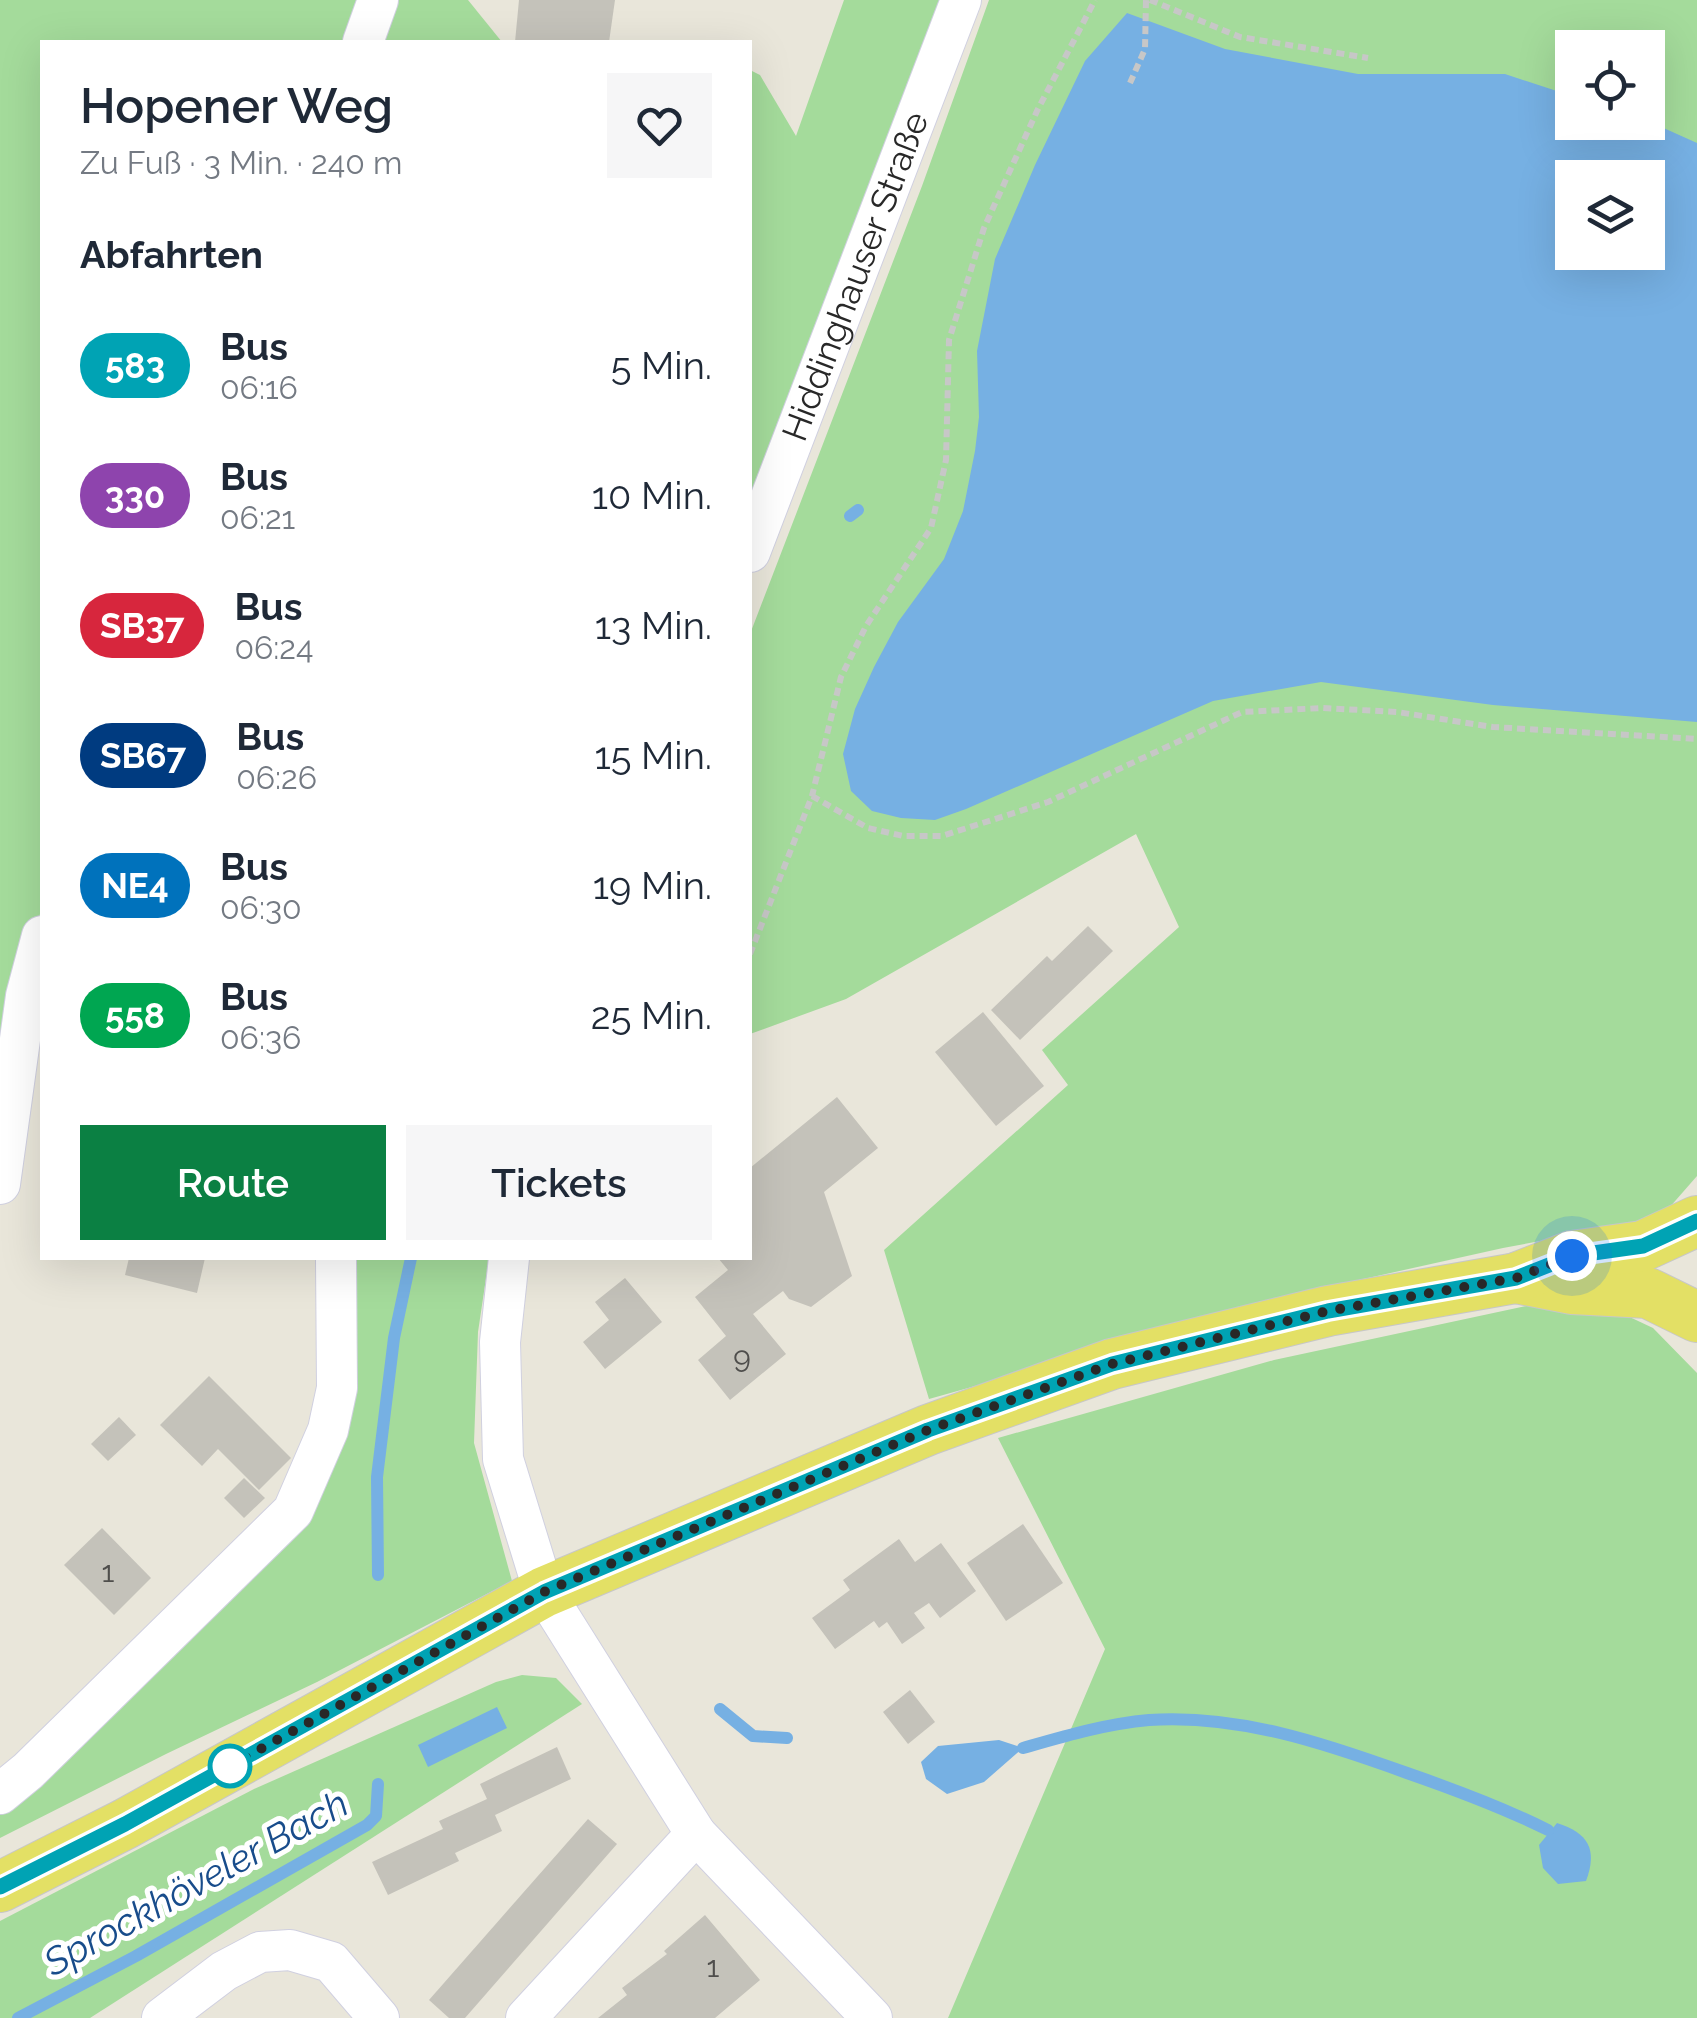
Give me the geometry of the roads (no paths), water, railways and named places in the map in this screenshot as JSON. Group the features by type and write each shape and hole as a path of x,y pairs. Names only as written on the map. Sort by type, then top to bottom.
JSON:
{"main road":[{"path":"0,1888 544,1592 914,1436 1112,1364 1328,1311 1516,1278 1572,1256 1695,1234 1687,1283 1697,1314"},
{"path":"1516,1278 1572,1290 1648,1293 1697,1314"}],"street":[{"path":"364,40 378,0"},
{"name":"Hiddinghauser Straße","path":"752,547 961,0"},
{"path":"0,1184 26,996 40,944"},
{"path":"0,1794 294,1512 328,1430 337,1388 336,1260"},
{"path":"509,1260 500,1342 503,1459 544,1592 696,1834 865,2015"},
{"path":"526,2018 696,1834"},
{"path":"162,2018 224,1971 260,1952 290,1950 331,1962 379,2018"}],"water":[{"path":"1127,13 1225,49 1358,74 1505,74 1555,90 1555,140 1665,140 1665,129 1697,143 1697,722 1493,705 1321,682 1213,701 935,820 872,811 851,791 843,754 855,709 874,667 898,622 944,559 963,511 979,417 977,351 995,259 1085,61"},
{"path":"497,1707 507,1728 428,1767 418,1745"},
{"path":"999,1740 1023,1748 984,1782 947,1794 926,1779 921,1762 938,1746"},
{"path":"1557,1823 1576,1832 1588,1844 1591,1860 1586,1881 1558,1884 1543,1868 1539,1845"}],"waterway":[{"name":"Sprockhöveler Bach","path":"850,516 858,510"},
{"name":"Sprockhöveler Bach","path":"378,1575 377,1477 394,1338 411,1260"},
{"path":"720,1709 753,1736 787,1738"},
{"path":"1023,1748 1101,1727 1149,1720 1248,1726 1376,1762 1479,1799 1548,1830"},
{"name":"Sprockhöveler Bach","path":"18,2018 367,1825 376,1816 378,1784"}]}
